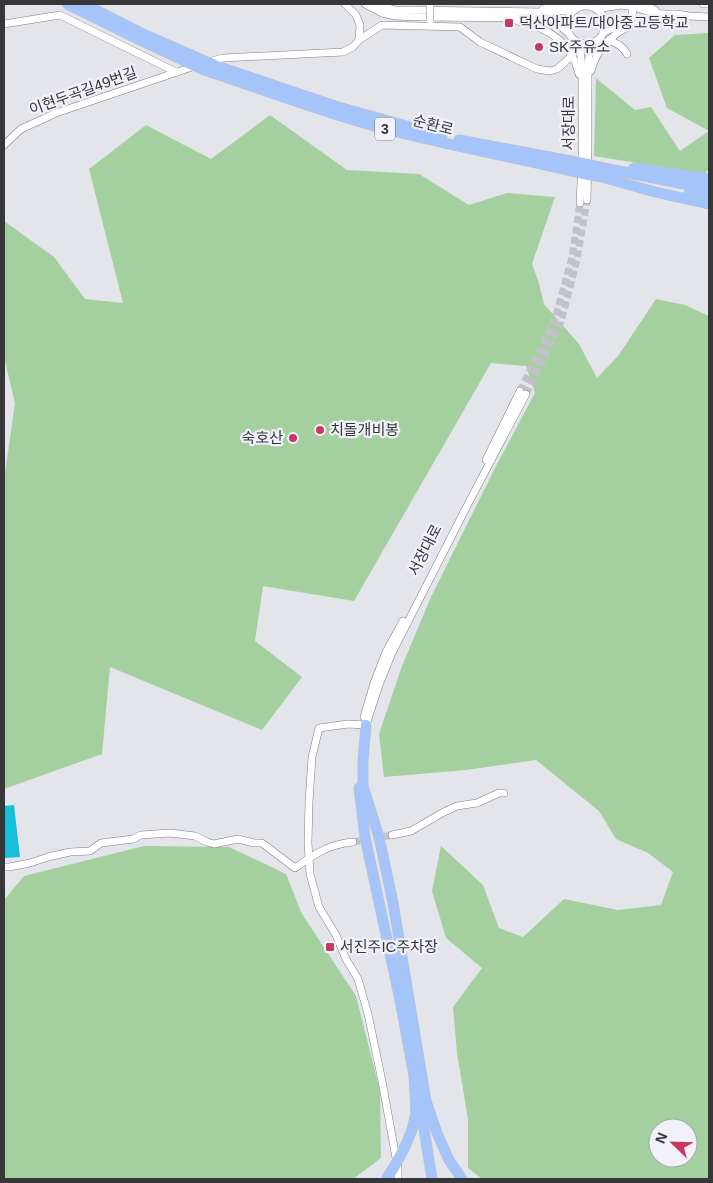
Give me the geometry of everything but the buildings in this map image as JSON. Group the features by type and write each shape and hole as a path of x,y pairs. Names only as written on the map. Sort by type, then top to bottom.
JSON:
{"highway":[{"name":"순환로","path":"67,4 204,70 332,113 440,143 571,166"},
{"name":"순환로","path":"84,4 214,65 335,106 445,137 571,166"},
{"name":"3","path":"571,166 709,189"},
{"path":"603,172 632,167 709,179"},
{"name":"3","path":"603,172 709,197"},
{"path":"603,172 655,192 709,204"},
{"path":"364,725 359,761 359,786 365,837 394,973 432,1179"},
{"path":"364,725 363,786 379,837 393,902 439,1179"},
{"path":"386,1179 395,1168 412,1130 416,1112 414,1076"},
{"path":"426,1101 437,1134 449,1160 462,1179"}],"street":[{"path":"345,4 356,15 360,25 359,40"},
{"path":"364,4 382,13 395,16 505,19 544,18 558,23 579,43 589,44 624,24 676,20 689,16"},
{"path":"376,4 395,10 531,12 558,6 576,9"},
{"path":"430,4 430,24"},
{"path":"596,9 623,4 634,5 653,13 709,17"},
{"path":"642,4 664,14"},
{"path":"703,4 709,4"},
{"path":"624,24 632,15 634,5"},
{"path":"572,55 567,27 570,15 576,9 587,6 596,9 600,13 604,22 599,37"},
{"path":"4,24 60,15 176,72"},
{"path":"505,19 525,22 550,32 562,42 577,65 582,94"},
{"path":"588,86 593,62 598,52 609,40 633,25 649,21"},
{"name":"이현두곡길49번길","path":"4,145 21,129 56,113 176,72 223,58 343,52 352,48 359,40 382,25 430,24 460,27 480,42 537,69 550,71 557,69 572,55"},
{"path":"599,37 622,46 627,54"},
{"name":"서장대로","path":"579,43 582,62 583,202 588,145 588,66 589,56 599,37"},
{"path":"572,55 579,43"},
{"name":"서장대로","path":"364,725 392,652 523,392"},
{"path":"364,725 348,724 319,728 312,757 309,802 310,874 319,907 336,935 358,979 382,1081 398,1169 398,1179"},
{"path":"392,835 411,831 457,806 477,803 499,793 504,793"},
{"path":"4,867 30,863 70,852 90,851 101,843 133,839 141,835 170,833 196,836 214,844 238,839 262,843 296,868 329,847 353,842"}],"green space":[{"path":"709,33 709,131 667,108 649,58 675,35"},
{"path":"596,78 635,110 651,107 680,151 709,131 709,168 705,174 594,156"},
{"path":"270,115 347,170 419,174 469,205 507,193 555,197 532,264 544,304 579,344 597,378 618,356 656,299 685,305 709,316 709,1179 482,1179 468,1168 468,1119 457,1053 453,1007 482,968 446,938 432,891 441,846 483,885 499,928 523,937 564,899 618,910 661,905 673,872 648,853 616,839 599,811 536,760 466,770 384,777 379,734 402,666 431,597 497,464 535,393 526,366 491,363 354,601 263,586 255,641 302,677 262,730 110,667 102,754 4,789 4,480 15,403 4,357 4,221 54,257 85,299 123,303 89,169 146,125 211,159"},
{"path":"144,846 229,847 286,874 302,914 356,996 380,1091 381,1158 353,1179 4,1178 4,900 24,876"}],"water":[{"path":"14,805 20,857 4,858 4,806"}],"tunnel":[{"path":"526,394 561,322 577,260 587,200"},
{"path":"520,391 555,319 572,258 580,203"},
{"path":"353,842 392,835"}],"place":[{"name":"덕산아파트/대아중고등학교","path":"509,23"},
{"name":"SK주유소","path":"539,47"},
{"name":"치돌개비봉","path":"320,430"},
{"name":"숙호산","path":"293,438"},
{"name":"서진주IC주차장","path":"330,947"}]}
